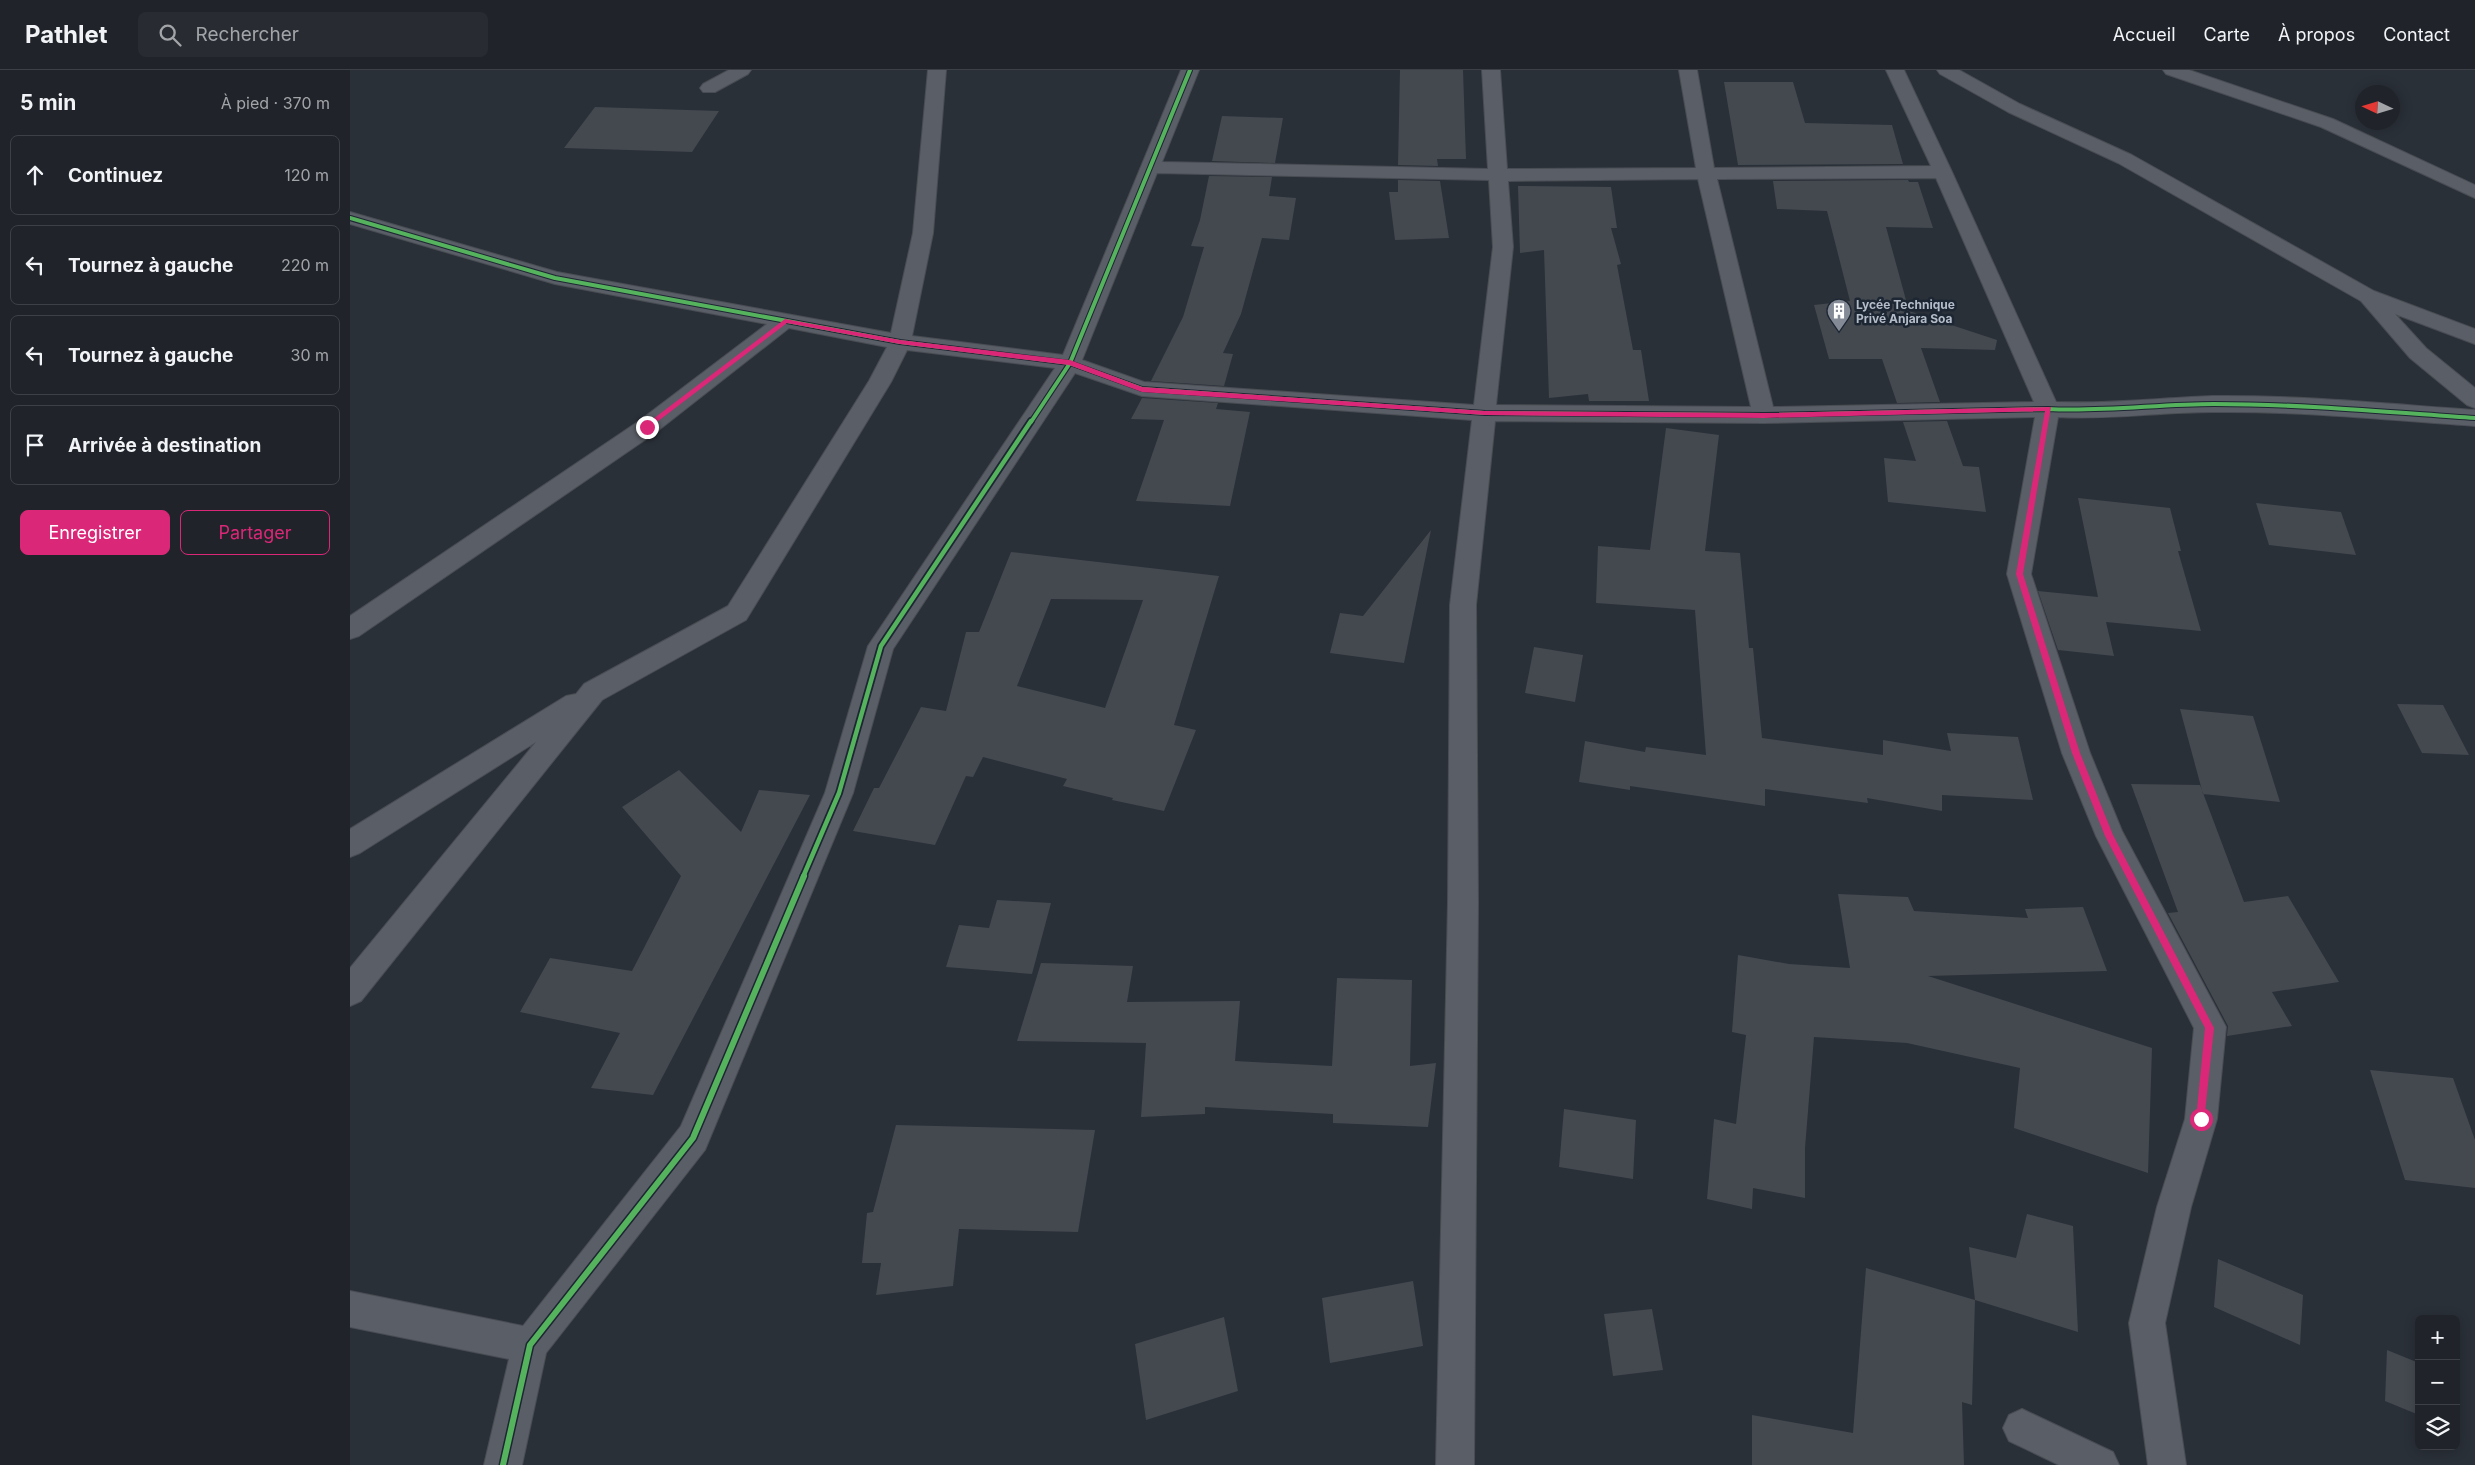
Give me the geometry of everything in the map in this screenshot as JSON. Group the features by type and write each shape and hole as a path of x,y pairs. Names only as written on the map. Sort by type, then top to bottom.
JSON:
{"street":[{"path":"710,88 742,70"},
{"path":"350,844 593,692 737,613 880,382 900,342 923,233 937,70"},
{"path":"503,1465 530,1345 693,1138 839,793 880,646 1070,363 1190,70"},
{"path":"1455,1465 1464,902 1463,605 1503,247 1491,70"},
{"path":"1688,70 1706,174 1764,415"},
{"path":"1895,70 1944,172 2048,409 2019,574 2076,753 2110,836 2210,1028 2201,1119 2174,1207 2147,1323 2167,1465"},
{"path":"1946,70 2014,108 2125,159 2367,296 2475,337"},
{"path":"2172,70 2327,123 2475,192"},
{"path":"1150,167 1498,175 1944,172"},
{"path":"350,218 555,278 900,342 1070,363 1142,390 1485,413 1764,415 2048,409 2088,412 2213,404 2330,408 2475,418"},
{"path":"2367,296 2418,353 2475,400"},
{"path":"350,629 647,427 785,321"},
{"path":"350,991 593,692"},
{"path":"350,1309 530,1345"},
{"path":"2022,1428 2100,1465"}],"building":[{"path":"1400,70 1463,70 1466,159 1437,159 1438,166 1398,165"},
{"path":"1724,82 1793,82 1805,123 1892,125 1903,164 1738,165"},
{"path":"595,107 719,111 692,152 564,148"},
{"path":"1222,116 1283,118 1275,163 1212,161"},
{"path":"1209,176 1272,177 1269,196 1296,198 1289,240 1262,238 1241,314 1223,353 1233,354 1224,386 1151,381 1183,317 1204,247 1191,246 1200,220"},
{"path":"1398,180 1440,181 1449,238 1395,240 1389,192 1398,192"},
{"path":"1908,180 1909,182 1918,182 1933,228 1886,227 1909,311 1997,340 1995,350 1921,348 1940,402 1897,403 1882,359 1829,359 1814,305 1850,301 1827,211 1777,209 1773,181"},
{"path":"1518,186 1611,187 1617,228 1611,228 1621,264 1617,265 1633,350 1641,350 1649,401 1589,401 1588,394 1549,398 1544,250 1520,253"},
{"path":"1142,398 1218,403 1216,409 1250,412 1230,506 1136,501 1164,420 1131,419"},
{"path":"1947,421 1963,466 1979,467 1986,512 1888,502 1884,458 1916,461 1903,422"},
{"path":"1666,428 1719,435 1705,551 1740,553 1749,648 1753,648 1762,738 1883,755 1883,740 1951,751 1947,733 2018,737 2033,800 1942,795 1942,811 1867,798 1868,803 1765,789 1765,806 1630,786 1630,790 1579,782 1585,741 1645,752 1646,747 1706,755 1695,610 1596,603 1598,546 1650,550"},
{"path":"2078,498 2170,508 2181,551 2178,551 2201,631 2106,622 2114,656 2058,650 2038,591 2098,597"},
{"path":"2256,503 2341,512 2356,555 2269,545"},
{"path":"1431,530 1404,663 1330,653 1340,613 1363,616"},
{"path":"1011,552 1219,576 1174,725 1196,730 1164,811 1112,800 1113,798 1063,786 1067,779 983,757 973,777 966,776 935,845 853,831 874,788 879,788 921,707 946,711 966,632 979,632","holes":["1051,599 1143,600 1105,708 1017,686"]},
{"path":"1534,647 1583,655 1575,702 1525,693"},
{"path":"2397,704 2443,705 2469,755 2422,753"},
{"path":"2180,709 2253,716 2280,802 2203,794"},
{"path":"679,770 741,832 759,790 810,795 653,1095 591,1088 620,1033 520,1012 550,958 632,971 681,876 622,807"},
{"path":"2131,784 2200,785 2244,902 2288,896 2339,982 2272,992 2292,1026 2227,1036 2228,1026 2168,913 2178,912"},
{"path":"1838,894 1908,897 1914,911 2028,918 2025,909 2083,907 2107,971 1928,976 2152,1048 2148,1173 2014,1128 2020,1068 1907,1043 1814,1037 1805,1148 1805,1198 1753,1188 1752,1209 1707,1199 1714,1119 1736,1124 1746,1035 1732,1032 1738,955 1789,964 1850,968"},
{"path":"997,900 1051,903 1032,974 946,967 959,925 989,928"},
{"path":"1041,963 1133,966 1127,1002 1240,1001 1235,1061 1332,1066 1337,978 1412,980 1410,1066 1436,1063 1428,1127 1333,1123 1333,1114 1205,1107 1205,1114 1141,1117 1146,1043 1017,1041"},
{"path":"2370,1070 2453,1078 2475,1140 2475,1188 2405,1180"},
{"path":"1564,1109 1636,1120 1633,1179 1559,1167"},
{"path":"896,1125 1095,1130 1078,1232 959,1229 953,1286 876,1295 881,1263 862,1263 867,1213 873,1212"},
{"path":"2027,1214 2073,1226 2078,1332 1975,1300 1969,1247 2016,1258"},
{"path":"2218,1259 2303,1295 2300,1345 2214,1307"},
{"path":"1866,1268 1975,1300 1972,1405 1962,1402 1964,1465 1752,1465 1752,1415 1853,1433"},
{"path":"1413,1281 1423,1346 1330,1363 1322,1298"},
{"path":"1652,1309 1663,1370 1613,1376 1604,1314"},
{"path":"1224,1317 1238,1391 1146,1420 1135,1344"},
{"path":"2387,1350 2415,1361 2415,1413 2385,1401"}],"cycle path":[{"path":"503,1465 530,1345 693,1138 839,793 881,646 1070,363 1190,70"},
{"path":"350,218 555,278 900,342 1070,363 1142,389 1485,413 1764,415 2048,409 2088,411 2213,404 2330,408 2475,418"}],"place":[{"name":"Lycée Technique Privé Anjara Soa","path":"1839,332"}],"route":[{"path":"647,427 785,321 900,342 1070,363 1142,390 1259,396 1485,413 1764,415 2048,409 2019,574 2076,753 2110,836 2210,1028 2201,1119"}]}
